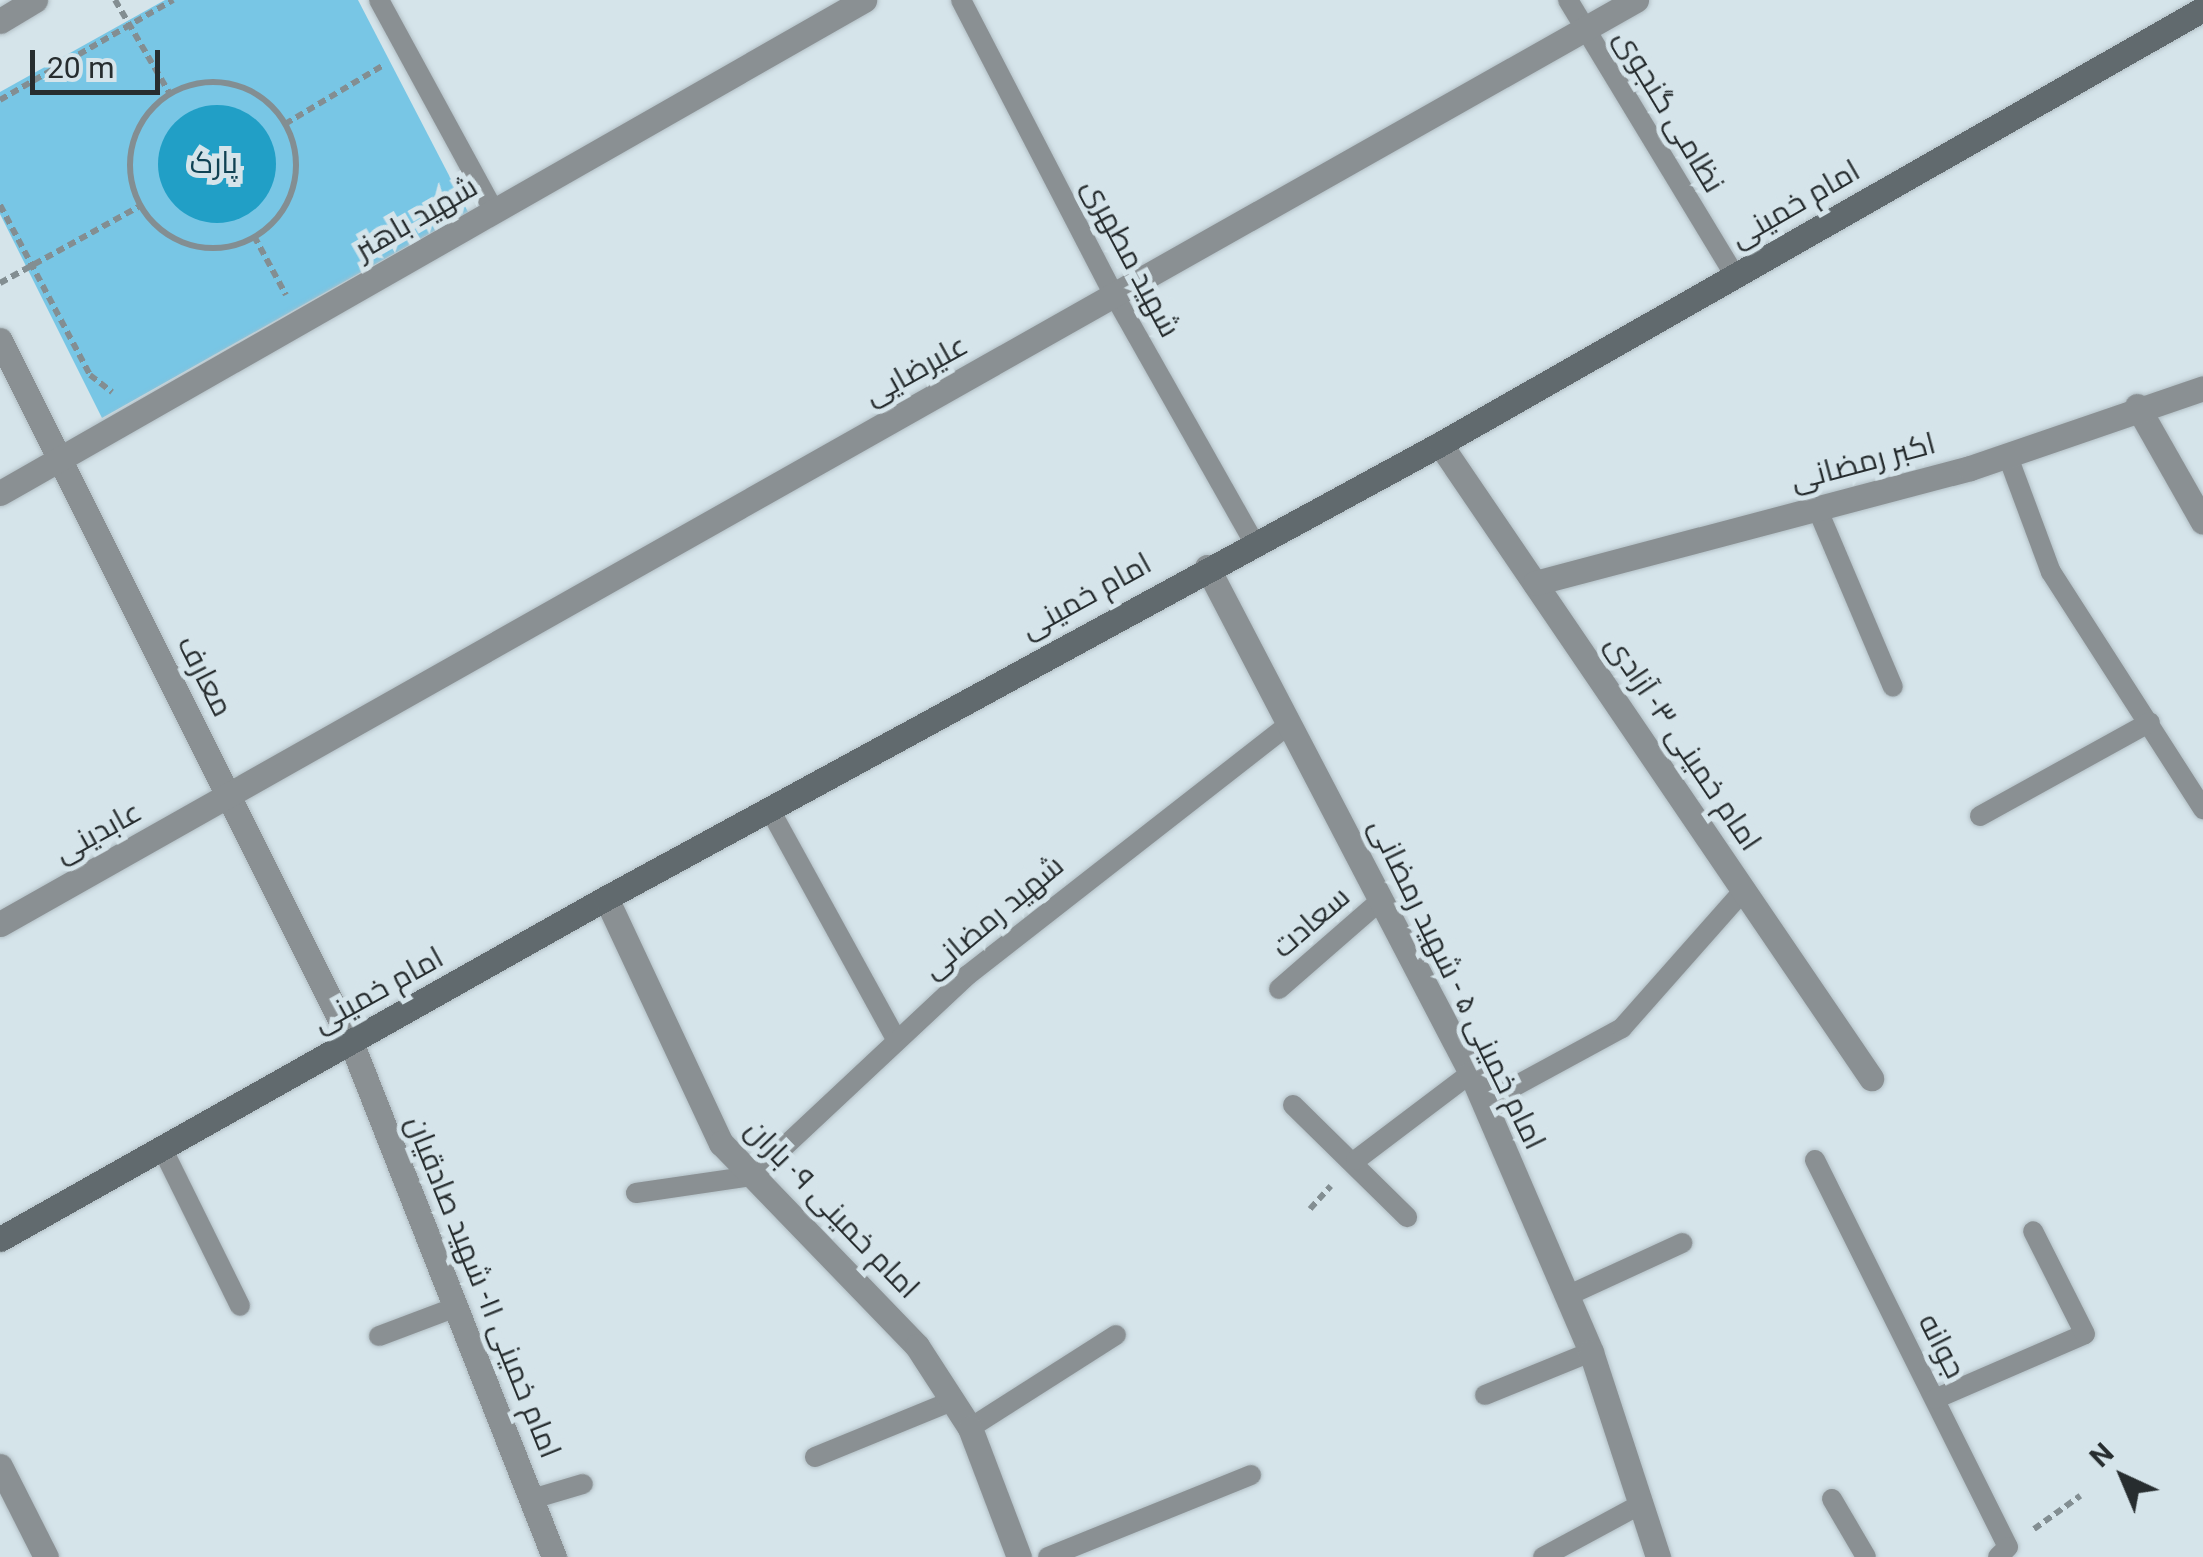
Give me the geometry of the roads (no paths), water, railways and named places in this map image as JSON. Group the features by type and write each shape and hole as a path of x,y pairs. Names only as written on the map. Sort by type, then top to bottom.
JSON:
{"main road":[{"name":"امام خمینی","path":"0,1239 606,898 1207,567 1440,444 2203,8"}],"street":[{"path":"0,21 36,0"},
{"name":"شهید باهنر","path":"0,493 864,0"},
{"name":"علیرضایی","path":"228,796 1636,0"},
{"name":"معارف","path":"0,340 351,1042"},
{"name":"اکبر رمضانی","path":"1535,583 2007,454 2137,406 2203,388"},
{"path":"2137,406 2203,522"},
{"name":"امام خمینی ۳- آزادی","path":"1440,444 1871,1078"},
{"name":"امام خمینی ۵ - شهید رمضانی","path":"1207,567 1471,1073 1591,1352 1658,1557"},
{"name":"عابدینی","path":"0,924 228,796"},
{"name":"امام خمینی ۹- باران","path":"606,898 721,1142 917,1346 970,1428 1019,1557"},
{"name":"امام خمینی ۱۱- شهید صادقیان","path":"351,1042 554,1557"},
{"path":"0,1466 46,1557"}],"lane":[{"path":"379,0 494,211"},
{"name":"شهید مطهری","path":"962,0 1114,295 1254,542"},
{"name":"نظامی گنجوی","path":"1568,0 1735,276"},
{"path":"2007,454 2051,572 2203,809"},
{"path":"1817,508 1893,687"},
{"path":"1980,816 2150,722"},
{"name":"شهید رمضانی","path":"753,1176 896,1040 1126,846 1289,724"},
{"path":"770,808 896,1040"},
{"path":"1484,1103 1622,1028 1744,890"},
{"name":"سعادت","path":"1279,989 1381,900"},
{"path":"1356,1160 1471,1073"},
{"path":"1293,1105 1356,1160 1407,1217"},
{"path":"162,1148 240,1306"},
{"name":"جوانه","path":"1815,1160 1934,1399 2003,1552"},
{"path":"636,1193 753,1176"},
{"path":"1934,1399 2086,1334 2033,1232"},
{"path":"1567,1296 1682,1243"},
{"path":"379,1336 456,1307"},
{"path":"970,1428 1116,1335"},
{"path":"1486,1395 1591,1352"},
{"path":"816,1458 952,1401"},
{"path":"1048,1557 1251,1475"},
{"path":"532,1500 583,1484"},
{"path":"1832,1499 1866,1557"},
{"path":"1543,1557 1640,1504"}],"park label":[{"name":"پارک","path":"214,163"}]}
